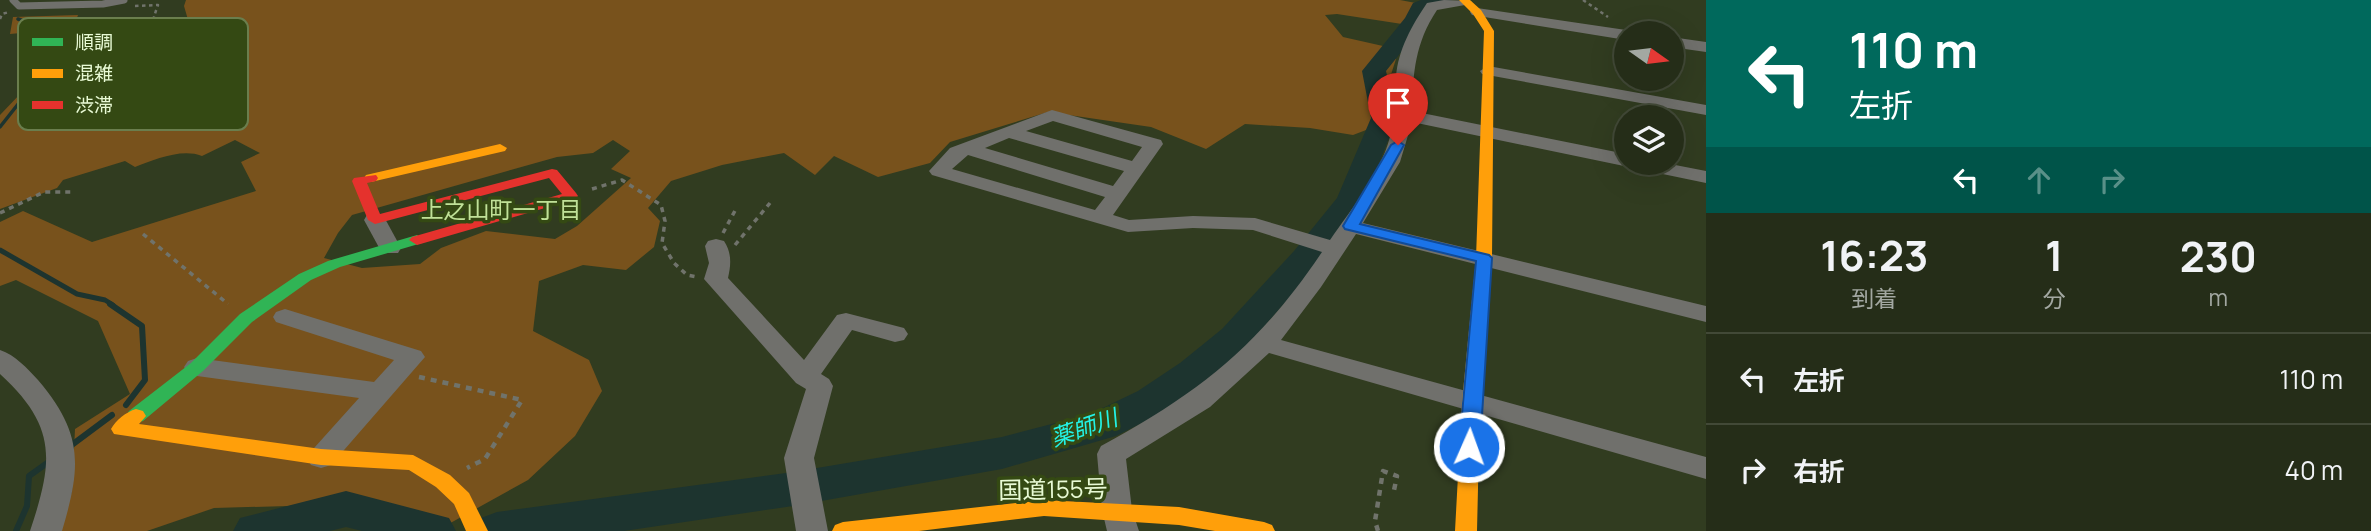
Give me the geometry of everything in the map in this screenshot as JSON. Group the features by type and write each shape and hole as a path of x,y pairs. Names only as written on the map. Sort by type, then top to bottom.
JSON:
{"main road":[{"path":"1464,0 1477,12 1489,31 1484,258 1471,402 1466,531"},
{"path":"477,531 462,499 443,481 412,463 321,457 121,429 197,367 246,318 305,277 334,264 571,196 552,173 375,220 359,181 500,148"},
{"name":"国道155号","path":"843,531 1044,508 1120,521 1179,516 1264,531"}],"street":[{"path":"1120,521 1111,454 1162,425 1226,380 1263,343 1311,284 1351,226 1398,145 1405,115 1404,73 1414,36 1432,6 1464,0"},
{"path":"1477,12 1614,33"},
{"path":"1684,44 1706,47"},
{"path":"1488,71 1706,110"},
{"path":"1099,219 1154,144 1052,115 957,152 939,171 1099,219 1128,226 1194,222 1255,224 1335,249"},
{"path":"1405,115 1614,158"},
{"path":"1008,132 1137,168"},
{"path":"966,148 1118,194"},
{"path":"1684,173 1706,177"},
{"path":"375,220 390,248"},
{"path":"1351,226 1706,314"},
{"path":"717,263 805,377 820,386 799,458 812,531"},
{"path":"285,317 412,357 321,457"},
{"path":"805,377 846,321 895,334"},
{"path":"1263,343 1706,468"},
{"path":"0,359 34,391 58,432 61,479 46,531"},
{"path":"197,367 389,382"}],"lane":[{"path":"13,0 19,6 103,4 124,0"}],"path":[{"path":"153,18 158,5"},
{"path":"571,196 622,180 661,205 665,221 662,243 674,263 687,275 717,263 769,203"},
{"path":"0,213 44,192 72,192"},
{"path":"717,263 737,207"},
{"path":"143,234 246,318"},
{"path":"389,382 522,400 485,459 443,481"},
{"path":"1378,531 1375,521 1383,471 1397,476 1393,495"}],"shaded area":[{"path":"186,0 1400,0 1421,4 1415,26 1337,14 1325,15 1343,37 1383,46 1396,59 1374,127 1353,135 1310,128 1245,124 1206,149 1151,127 1048,112 950,142 930,163 878,177 834,156 815,175 784,153 722,165 671,181 648,208 660,221 654,247 626,270 583,265 539,281 533,331 589,360 602,391 575,436 528,480 445,526 358,504 214,508 147,531 59,531 72,491 75,429 130,394 98,321 16,280 0,286 0,222 23,211 92,242 256,191 241,162 260,153 235,140 202,156 177,154 135,167 125,161 63,180 57,188 0,209 0,115 18,96 18,130 248,130 248,18 187,18 184,6","holes":["613,140 630,151 611,169 631,178 577,226 555,239 486,231 441,248 420,264 362,268 324,258 352,215 557,157 593,153"]},
{"path":"78,15 77,18 18,18 18,33 10,34 13,17"}],"waterway":[{"name":"薬師川","path":"497,531 793,489 1002,453 1102,426 1152,401 1194,372 1235,337 1306,258 1351,200 1384,118 1374,71 1415,20 1420,7 1442,0"},
{"path":"0,127 18,104"},
{"path":"0,250 77,294 105,300 113,305"},
{"path":"110,304 142,326 145,380 126,405"},
{"path":"69,447 112,415"},
{"path":"16,531 27,506 29,476 50,461"},
{"name":"薬師川","path":"256,531 346,509 433,531"}],"traffic: fast":[{"path":"136,416 197,367 246,318 305,277 334,264 417,240"}],"traffic: slow":[{"path":"1464,0 1477,12 1489,31 1484,258 1471,402 1466,531"},
{"path":"371,178 500,148"},
{"path":"136,416 121,429 321,457 413,463 443,481 462,499 477,531"},
{"path":"843,531 1044,508 1179,516 1264,531"}],"traffic: jam":[{"path":"371,178 359,181 375,220 552,173 571,196 417,240"}],"district":[{"name":"上之山町一丁目","path":"501,210"}],"route":[{"path":"1398,145 1351,226 1484,258 1469,447"}]}
